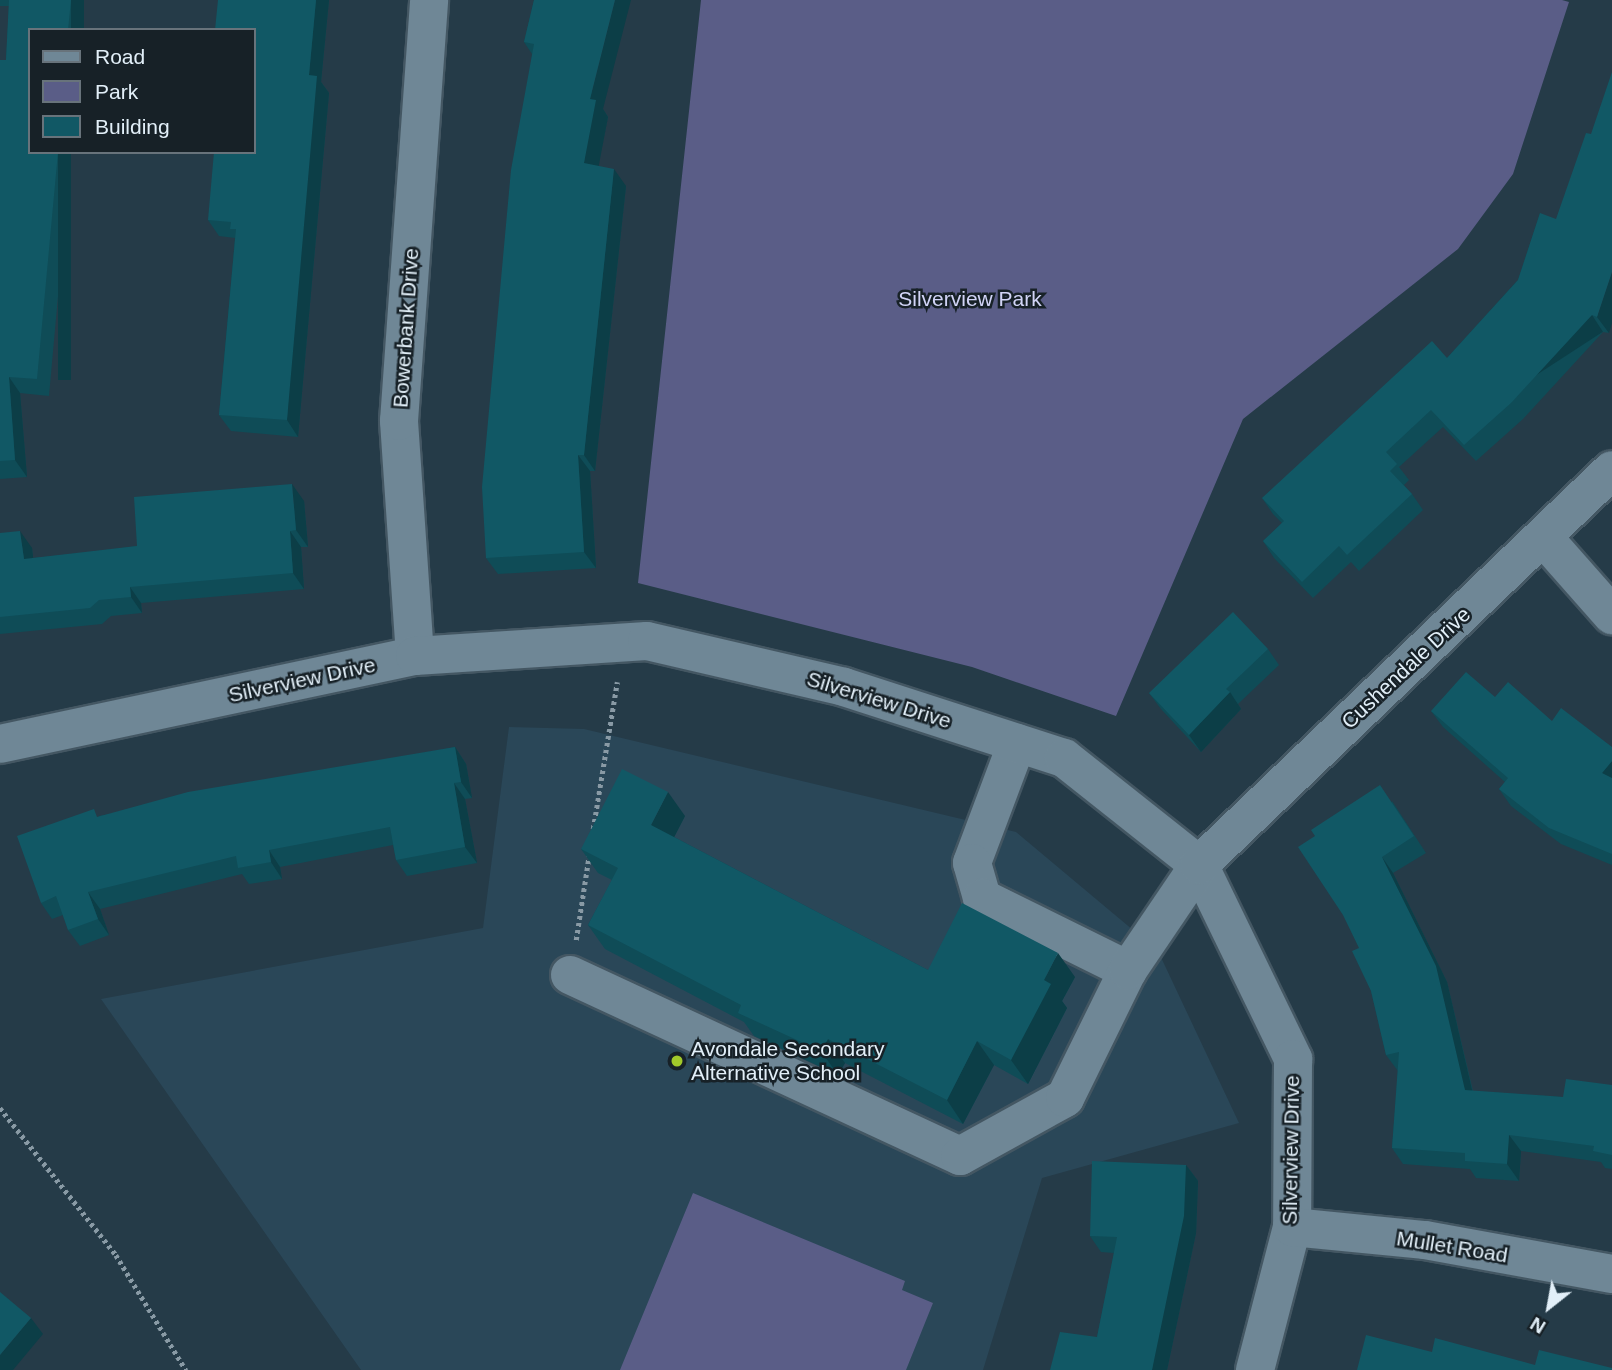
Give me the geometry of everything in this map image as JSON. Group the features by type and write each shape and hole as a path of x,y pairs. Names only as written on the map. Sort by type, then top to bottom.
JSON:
{"street":[{"name":"Bowerbank Drive","path":"415,656 399,421 429,0"},
{"name":"Cushendale Drive","path":"570,975 960,1156 1065,1098 1128,970 1199,865 1544,538 1612,470"},
{"path":"1544,538 1612,615"},
{"name":"Silverview Drive","path":"0,744 415,656 647,641 844,687 1064,758 1199,865 1293,1059 1292,1227 1255,1370"},
{"path":"1017,743 972,863 982,898 1128,970"},
{"name":"Mullet Road","path":"1292,1227 1425,1240 1612,1274"}],"path":[{"path":"592,838 624,643"},
{"path":"570,975 590,852"},
{"path":"0,1108 116,1255 186,1370"}],"shaded area":[{"name":"Avondale Secondary Alternative School","path":"509,727 584,729 1016,832 1158,951 1239,1123 1042,1178 983,1370 361,1370 101,999 483,928"}],"green space":[{"name":"Silverview Park","path":"701,0 1569,2 1513,174 1458,249 1243,419 1116,716 972,667 638,583"},
{"path":"693,1193 905,1281 902,1290 933,1303 906,1370 620,1370"}],"building":[{"path":"9,0 71,0 68,28 28,28 28,154 58,154 37,379 9,377 15,460 0,461 0,60 6,60"},
{"path":"218,0 316,0 309,75 317,76 287,420 219,415 236,229 230,229 231,222 208,220 214,154 256,154 256,28 215,28"},
{"path":"534,0 615,0 590,99 596,100 584,163 614,169 584,455 578,455 584,552 486,558 482,487 511,170 534,44 524,42"},
{"path":"1612,72 1612,272 1597,317 1592,315 1511,403 1464,445 1431,410 1386,452 1397,464 1390,471 1412,494 1347,555 1339,546 1302,582 1263,541 1284,521 1262,498 1432,341 1447,358 1518,280 1540,213 1556,219 1586,133 1591,134"},
{"path":"292,484 296,530 290,531 293,573 130,587 131,597 99,600 90,608 0,617 0,533 20,531 24,559 137,546 134,497"},
{"path":"1233,612 1268,649 1226,689 1230,692 1189,735 1149,693"},
{"path":"1466,672 1495,697 1508,682 1552,721 1561,708 1612,747 1612,761 1602,773 1612,778 1612,854 1549,828 1499,789 1508,778 1431,711"},
{"path":"455,747 461,782 454,783 465,847 396,860 390,827 269,850 271,862 238,868 236,856 88,892 98,919 68,930 56,896 41,903 17,836 94,809 97,817 188,792"},
{"path":"622,769 668,792 651,825 928,970 962,903 1058,953 1044,980 1051,984 1011,1060 977,1041 947,1100 828,1039 821,1051 738,1013 741,1005 588,925 618,868 581,849"},
{"path":"1380,785 1414,836 1382,857 1436,966 1465,1090 1563,1097 1566,1079 1612,1085 1612,1155 1593,1151 1594,1146 1509,1135 1507,1164 1465,1161 1465,1153 1392,1148 1399,1052 1386,1055 1371,991 1352,951 1359,948 1343,915 1298,847 1315,836 1311,830"},
{"path":"1092,1161 1186,1165 1184,1216 1152,1370 1050,1370 1060,1332 1097,1337 1117,1237 1090,1236"},
{"path":"0,1292 31,1318 0,1355"},
{"path":"1366,1335 1432,1352 1435,1338 1535,1365 1539,1350 1612,1370 1357,1370"}],"place":[{"name":"Avondale Secondary Alternative School","path":"677,1061"}]}
